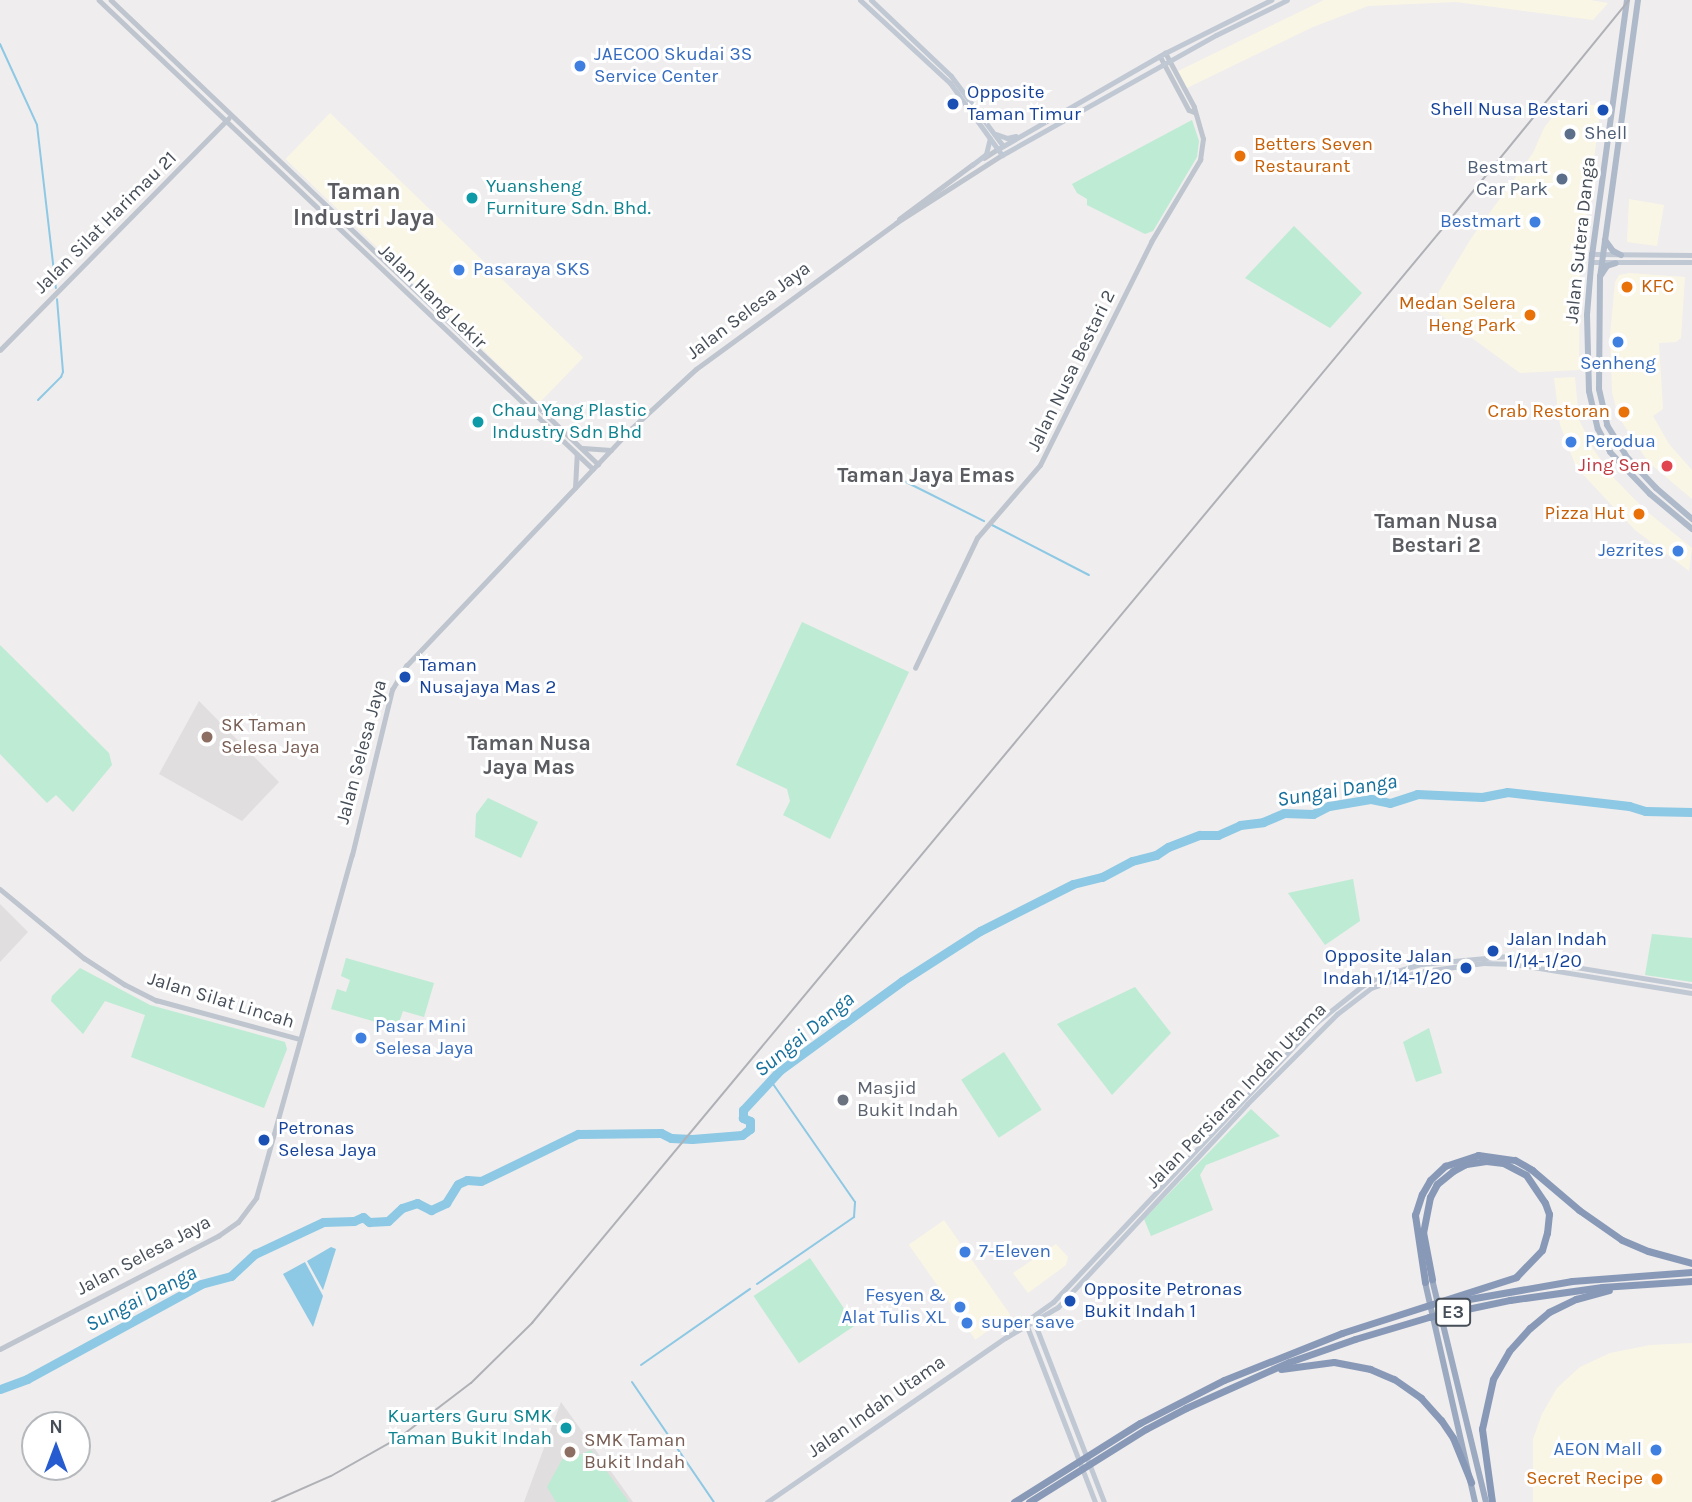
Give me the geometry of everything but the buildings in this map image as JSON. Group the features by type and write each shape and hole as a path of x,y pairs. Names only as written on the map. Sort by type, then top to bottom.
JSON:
{"highway":[{"path":"1486,1502 1444,1341 1415,1215 1430,1180 1444,1166 1478,1155 1515,1160 1532,1170 1579,1210 1622,1240 1648,1251 1692,1263"},
{"path":"1418,1309 1516,1277 1542,1250 1549,1214 1540,1192 1525,1175 1503,1163 1486,1161 1466,1164 1437,1184 1430,1197 1423,1232 1429,1280"},
{"name":"E3","path":"1014,1502 1105,1443 1199,1392 1315,1343 1418,1309 1562,1283 1692,1272"},
{"name":"E3","path":"1029,1502 1146,1429 1266,1372 1367,1335 1463,1309 1552,1292 1692,1281"},
{"path":"1492,1502 1482,1429 1493,1379 1509,1351 1530,1328 1562,1304 1605,1291 1647,1283"},
{"path":"1444,1341 1475,1502"},
{"path":"1266,1372 1334,1362 1370,1368 1394,1379 1421,1398 1441,1420 1453,1438 1471,1482"}],"main road":[{"path":"860,0 950,83 992,136 1013,137 1039,127"},
{"path":"871,0 951,76 1002,150"},
{"name":"Jalan Selesa Jaya","path":"1002,150 1163,55 1271,0"},
{"name":"Jalan Selesa Jaya","path":"1002,150 1287,0"},
{"name":"Jalan Sutera Danga","path":"1638,0 1602,254 1599,389 1607,425 1636,468 1692,519"},
{"name":"Jalan Sutera Danga","path":"1627,1 1592,258 1588,364 1591,404 1602,440 1627,473 1692,529"},
{"path":"972,165 988,150 992,136"},
{"path":"1604,238 1607,245 1621,255"},
{"path":"1592,258 1602,254 1692,255"},
{"path":"1592,258 1602,263 1692,262"},
{"path":"1600,276 1607,266 1616,262"},
{"name":"Jalan Persiaran Indah Utama","path":"1033,1319 1085,1269 1317,1022 1362,986 1380,976 1421,964 1508,956 1692,986"},
{"path":"1544,961 1550,969 1561,964"},
{"name":"Jalan Persiaran Indah Utama","path":"1033,1319 1070,1296 1247,1104 1337,1014 1371,988 1417,972 1483,963 1550,969 1692,993"},
{"path":"1631,983 1643,976 1651,986"},
{"path":"1033,1319 1104,1502"},
{"name":"Jalan Indah Utama","path":"767,1502 1033,1319"},
{"path":"1026,1323 1095,1502"}],"street":[{"name":"Jalan Hang Lekir","path":"99,0 593,469"},
{"name":"Jalan Hang Lekir","path":"111,0 598,464"},
{"name":"Jalan Nusa Bestari 2","path":"915,668 977,538 1040,465 1152,242 1195,171 1203,143 1194,112 1189,110 1163,55"},
{"name":"Jalan Silat Harimau 21","path":"0,350 232,115"},
{"name":"Jalan Selesa Jaya","path":"896,223 906,211 972,165 1002,150"},
{"name":"Jalan Selesa Jaya","path":"0,1349 218,1236 238,1222 256,1198 398,676 649,410 696,369 896,223 1002,150"},
{"path":"582,448 611,450"},
{"path":"575,489 577,454"},
{"name":"Jalan Silat Lincah","path":"0,889 84,958 145,995 300,1039"}],"shaded area":[{"path":"1324,0 1590,0 1608,3 1593,20 1456,2 1368,6 1313,27 1187,88 1178,71"},
{"path":"1564,102 1601,106 1580,265 1579,370 1520,373 1439,314 1438,293 1472,237 1533,153 1544,128"},
{"path":"330,113 583,358 539,404 286,159"},
{"path":"1629,199 1664,205 1657,246 1627,242"},
{"path":"1629,273 1685,277 1681,338 1676,342 1659,343 1663,409 1653,416 1669,444 1692,470 1692,499 1648,462 1618,416 1612,392 1610,335 1615,282 1619,275"},
{"path":"1575,377 1579,420 1594,450 1611,475 1645,510 1692,548 1689,571 1635,530 1576,467 1560,425 1554,378"},
{"name":"SK Taman Selesa Jaya","path":"199,701 279,782 242,821 159,774"},
{"path":"0,904 28,932 0,962"},
{"path":"944,1220 1011,1315 975,1340 909,1245"},
{"path":"1056,1244 1068,1257 1066,1265 1028,1293 1013,1273"},
{"path":"1692,1343 1692,1502 1533,1502 1533,1439 1542,1414 1557,1388 1580,1367 1610,1353 1650,1345"},
{"name":"SMK Taman Bukit Indah","path":"561,1402 633,1502 524,1502"}],"green space":[{"path":"1192,120 1199,141 1197,157 1153,231 1145,234 1087,205 1087,199 1077,193 1072,184"},
{"path":"1294,226 1362,293 1330,328 1245,278"},
{"path":"802,622 909,672 830,839 783,815 790,801 787,789 736,765"},
{"path":"0,645 109,753 112,765 73,812 56,795 47,803 0,754"},
{"path":"488,798 538,822 521,858 475,837 476,814"},
{"path":"1353,879 1360,921 1325,945 1288,893"},
{"path":"1652,934 1692,938 1692,982 1645,975"},
{"path":"346,958 434,983 424,1017 403,1011 397,1028 331,1009 337,989 346,992 350,980 341,976"},
{"path":"80,968 150,1005 285,1042 287,1049 264,1108 131,1057 145,1015 105,1001 83,1034 51,1001 52,996"},
{"path":"1135,987 1171,1033 1112,1095 1057,1024"},
{"path":"1429,1028 1442,1073 1416,1082 1403,1042"},
{"path":"1004,1052 1042,1110 999,1138 961,1080"},
{"path":"1251,1109 1280,1136 1206,1165 1200,1175 1213,1210 1151,1236 1144,1219"},
{"path":"810,1258 855,1325 799,1363 754,1296"},
{"path":"591,1450 629,1502 556,1502 547,1487 563,1458"}],"water":[{"path":"331,1247 336,1249 323,1290 307,1261"},
{"path":"305,1262 323,1296 313,1327 283,1274"}],"waterway":[{"path":"0,44 37,125 56,288"},
{"path":"38,400 63,372 57,299"},
{"path":"890,470 900,479 984,521"},
{"path":"992,525 1089,575"},
{"name":"Sungai Danga","path":"0,1389 27,1379 201,1284 231,1276 255,1254 323,1222 354,1221 363,1217 369,1222 388,1221 402,1208 417,1203 431,1210 446,1203 458,1184 467,1180 481,1181 578,1134 661,1133 671,1138 692,1139 742,1135 750,1129 750,1121 743,1118 743,1110 780,1070 902,981 980,931 1073,884 1102,877 1132,861 1156,855 1168,847 1200,835 1218,835 1240,825 1263,822 1284,813 1313,814 1329,806 1371,799 1390,803 1417,794 1482,797 1507,792 1629,806 1645,811 1692,812"},
{"path":"757,1284 854,1217 855,1202 771,1081"},
{"path":"641,1365 750,1289"},
{"path":"632,1382 714,1502"}],"railway":[{"path":"272,1502 331,1476 400,1437 471,1383 532,1323 1448,222 1629,0"}],"place":[{"name":"JAECOO Skudai 3S Service Center","path":"580,66"},
{"name":"Opposite Taman Timur","path":"953,104"},
{"name":"Shell Nusa Bestari","path":"1603,110"},
{"name":"Shell","path":"1570,134"},
{"name":"Betters Seven Restaurant","path":"1240,156"},
{"name":"Bestmart Car Park","path":"1562,179"},
{"name":"Yuansheng Furniture Sdn. Bhd.","path":"472,198"},
{"name":"Bestmart","path":"1535,222"},
{"name":"Pasaraya SKS","path":"459,270"},
{"name":"KFC","path":"1627,287"},
{"name":"Medan Selera Heng Park","path":"1530,315"},
{"name":"Senheng","path":"1618,342"},
{"name":"Crab Restoran","path":"1624,412"},
{"name":"Chau Yang Plastic Industry Sdn Bhd","path":"478,422"},
{"name":"Perodua","path":"1571,442"},
{"name":"Jing Sen","path":"1667,466"},
{"name":"Pizza Hut","path":"1639,514"},
{"name":"Jezrites","path":"1678,551"},
{"name":"Taman Nusajaya Mas 2","path":"405,677"},
{"name":"SK Taman Selesa Jaya","path":"207,737"},
{"name":"Jalan Indah 1/14-1/20","path":"1493,951"},
{"name":"Opposite Jalan Indah 1/14-1/20","path":"1466,968"},
{"name":"Pasar Mini Selesa Jaya","path":"361,1038"},
{"name":"Masjid Bukit Indah","path":"843,1100"},
{"name":"Petronas Selesa Jaya","path":"264,1140"},
{"name":"7-Eleven","path":"965,1252"},
{"name":"Opposite Petronas Bukit Indah 1","path":"1070,1301"},
{"name":"Fesyen & Alat Tulis XL","path":"960,1307"},
{"name":"super save","path":"967,1323"},
{"name":"Kuarters Guru SMK Taman Bukit Indah","path":"566,1428"},
{"name":"AEON Mall","path":"1656,1450"},
{"name":"SMK Taman Bukit Indah","path":"570,1452"},
{"name":"Secret Recipe","path":"1657,1479"}],"district":[{"name":"Taman Industri Jaya","path":"364,205"},
{"name":"Taman Jaya Emas","path":"926,475"},
{"name":"Taman Nusa Bestari 2","path":"1436,533"},
{"name":"Taman Nusa Jaya Mas","path":"529,755"}]}
